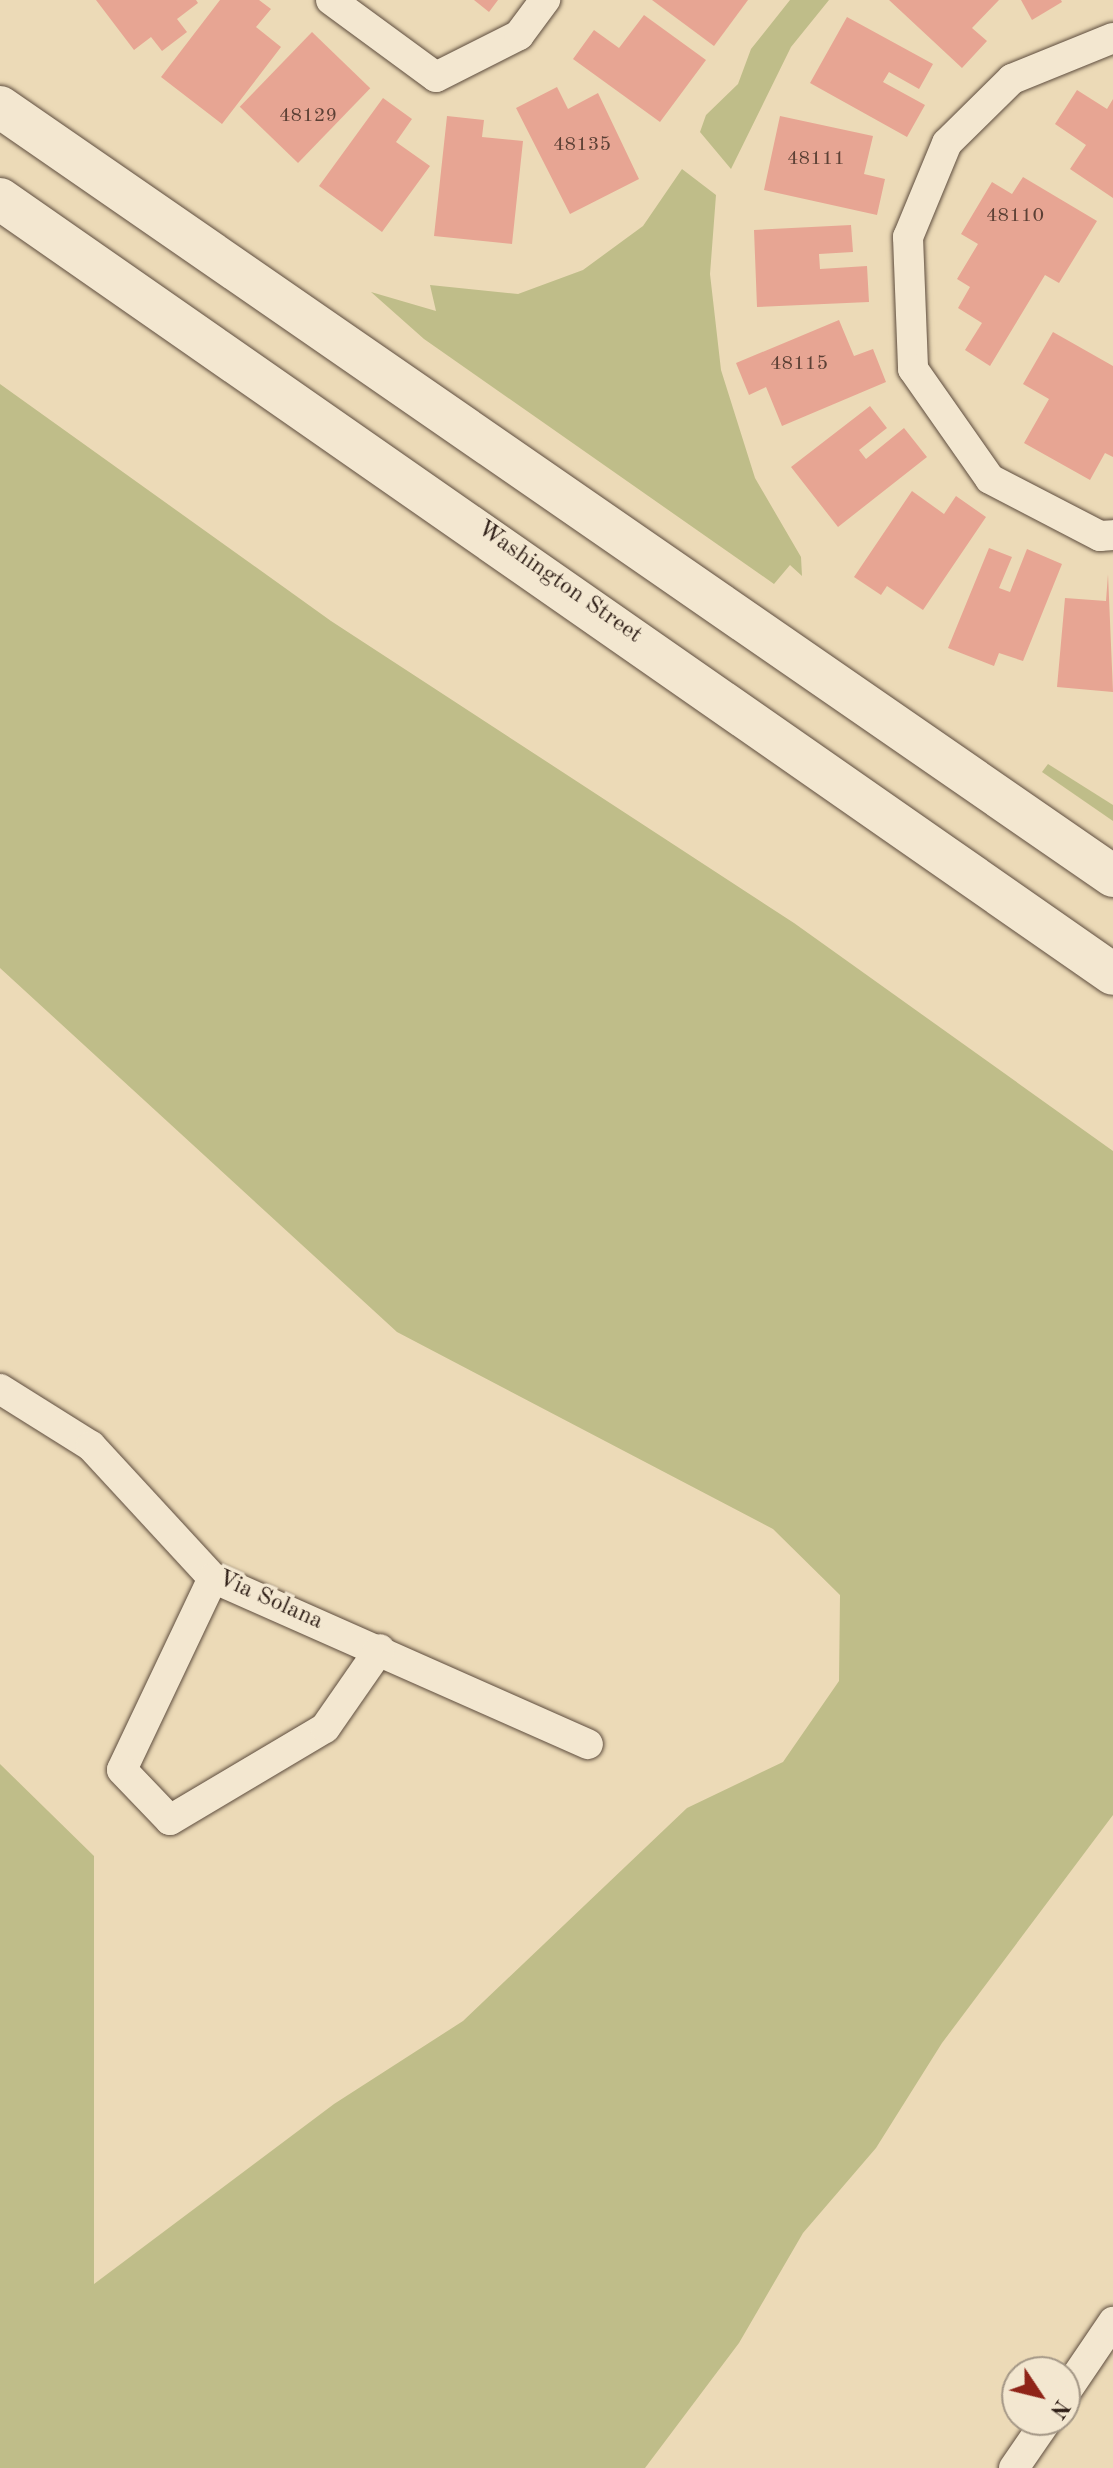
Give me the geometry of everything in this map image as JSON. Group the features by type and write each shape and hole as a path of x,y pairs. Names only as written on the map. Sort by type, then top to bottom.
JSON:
{"main road":[{"path":"0,107 1113,876"},
{"name":"Washington Street","path":"0,199 1113,974"}],"street":[{"path":"331,0 436,77 519,35 545,0"},
{"path":"1113,38 1012,79 947,143 908,237 913,369 990,479 1100,536 1113,535"},
{"name":"Via Solana","path":"0,1389 91,1446 213,1578 380,1649 588,1744"},
{"path":"213,1578 122,1770 170,1820 325,1728 380,1649"},
{"path":"1081,2369 1113,2322"},
{"path":"1014,2468 1036,2436"}],"shaded area":[{"path":"790,0 829,0 791,47 731,169 700,132 706,115 738,84 751,49"},
{"path":"682,169 716,195 710,274 721,370 755,478 801,557 802,576 790,565 774,584 424,339 371,292 436,311 430,285 518,294 583,270 643,226"},
{"path":"0,384 331,621 794,923 1113,1151 1113,1815 942,2043 876,2148 803,2233 739,2343 645,2468 0,2468 0,1764 94,1856 94,2284 334,2104 463,2021 687,1808 783,1762 839,1681 840,1595 773,1529 397,1332 0,968"},
{"path":"1048,764 1113,805 1113,821 1042,772"}],"building":[{"path":"96,0 196,0 198,3 177,19 187,32 162,51 151,37 134,50"},
{"path":"220,0 259,0 271,9 256,27 281,47 222,124 161,77"},
{"path":"474,0 498,0 489,12"},
{"path":"652,0 748,0 714,46"},
{"path":"889,0 999,0 972,28 987,41 962,68"},
{"path":"1021,0 1061,0 1062,2 1032,20"},
{"path":"644,15 706,60 660,122 573,59 594,30 619,48"},
{"path":"847,17 933,64 919,89 889,72 883,82 925,105 907,137 810,83"},
{"path":"312,32 370,88 298,163 240,107"},
{"path":"557,87 568,109 598,93 639,179 570,214 516,108"},
{"path":"1077,90 1107,109 1113,99 1113,198 1070,169 1086,145 1055,124"},
{"path":"383,98 412,119 396,142 430,166 382,232 319,186"},
{"path":"447,116 484,120 482,137 523,141 512,244 434,236"},
{"path":"780,116 873,136 864,174 885,179 877,215 764,190"},
{"path":"1023,177 1097,221 1059,283 1045,275 990,366 965,350 982,323 958,308 970,287 957,279 978,244 961,234 992,182 1012,194"},
{"path":"851,225 853,252 819,254 820,269 867,266 869,302 757,307 754,230"},
{"path":"839,320 854,356 873,349 886,382 782,426 766,387 749,395 736,363"},
{"path":"1053,332 1113,366 1113,457 1105,453 1090,480 1024,443 1049,399 1023,384"},
{"path":"870,406 887,428 859,450 866,459 904,428 927,457 838,527 791,467"},
{"path":"912,491 944,514 956,496 986,517 923,610 887,586 881,595 854,577"},
{"path":"989,548 1012,557 999,588 1010,592 1027,549 1062,564 1023,661 999,653 994,666 948,648"},
{"path":"1108,574 1113,692 1057,687 1065,598 1106,601"}]}
